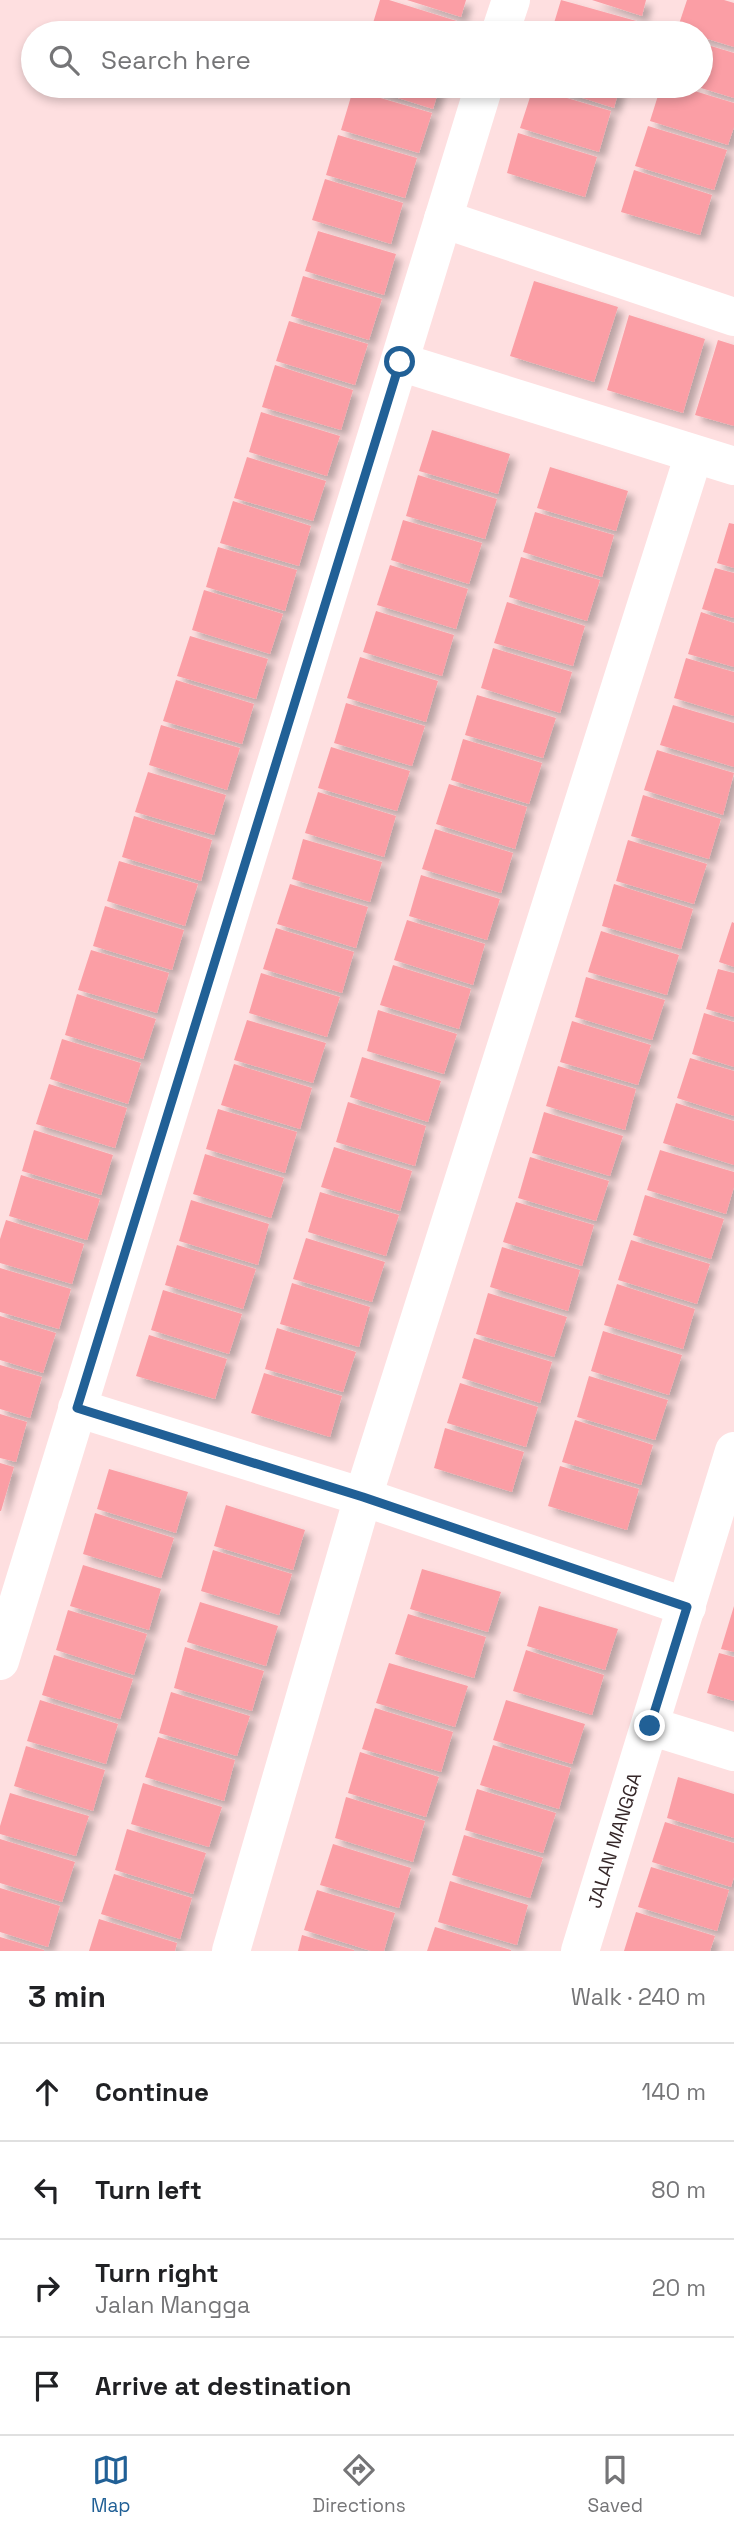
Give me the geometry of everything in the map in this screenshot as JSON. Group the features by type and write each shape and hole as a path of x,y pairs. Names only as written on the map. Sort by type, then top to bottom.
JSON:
{"street":[{"path":"504,21 511,0"},
{"path":"0,1661 480,98"},
{"path":"443,219 734,317"},
{"path":"400,362 734,466"},
{"path":"230,1951 363,1497 694,454"},
{"path":"77,1408 363,1497 687,1607"},
{"name":"JALAN MANGGA","path":"580,1951 734,1451"},
{"path":"650,1726 734,1752"}],"building":[{"path":"380,0 389,0 457,21 374,21"},
{"path":"407,0 466,0 461,17"},
{"path":"561,0 636,21 555,21"},
{"path":"592,0 646,0 642,16"},
{"path":"687,0 724,0 734,3 734,47 713,41 713,21 680,21"},
{"path":"713,47 734,53 734,98 713,92"},
{"path":"713,97 734,103 734,127 728,145 650,121 657,98"},
{"path":"351,98 380,98 432,113 419,153 341,130"},
{"path":"398,98 436,98 433,109"},
{"path":"530,98 567,98 611,111 599,152 520,128"},
{"path":"583,98 617,98 614,108"},
{"path":"648,126 727,150 714,190 635,166"},
{"path":"518,133 597,157 585,197 507,173"},
{"path":"338,135 417,158 405,198 326,175"},
{"path":"634,170 712,195 700,235 621,212"},
{"path":"325,179 403,203 391,244 312,220"},
{"path":"318,231 396,254 384,295 305,271"},
{"path":"303,276 382,299 369,340 291,316"},
{"path":"534,281 618,307 594,382 510,356"},
{"path":"629,315 705,339 683,413 607,390"},
{"path":"289,321 368,344 355,385 276,361"},
{"path":"718,340 734,345 734,426 695,415"},
{"path":"275,365 353,390 341,430 262,407"},
{"path":"261,412 340,436 327,476 249,452"},
{"path":"432,430 510,454 498,494 419,471"},
{"path":"247,457 326,481 313,521 234,498"},
{"path":"550,467 628,491 616,531 537,508"},
{"path":"418,475 497,499 485,539 406,516"},
{"path":"233,501 311,526 299,566 220,543"},
{"path":"535,512 614,535 602,577 523,552"},
{"path":"403,520 482,543 469,584 391,560"},
{"path":"729,523 734,524 734,568 717,563"},
{"path":"218,547 297,570 285,611 206,587"},
{"path":"521,557 600,580 587,621 509,597"},
{"path":"390,565 468,589 456,629 377,605"},
{"path":"715,568 734,573 734,618 702,609"},
{"path":"204,590 283,614 270,654 192,630"},
{"path":"507,602 585,626 573,666 494,643"},
{"path":"376,611 454,635 442,676 363,652"},
{"path":"701,612 734,623 734,667 688,654"},
{"path":"190,636 268,659 256,699 177,676"},
{"path":"493,648 572,672 560,713 481,688"},
{"path":"360,657 438,681 426,722 347,698"},
{"path":"686,658 734,672 734,716 674,698"},
{"path":"176,680 254,704 242,744 163,721"},
{"path":"477,695 556,718 543,758 465,735"},
{"path":"346,703 425,726 412,766 334,743"},
{"path":"673,705 734,723 734,767 660,745"},
{"path":"161,725 240,748 227,790 149,765"},
{"path":"463,739 542,763 529,804 451,780"},
{"path":"331,747 410,771 397,811 318,788"},
{"path":"657,750 734,773 723,815 644,790"},
{"path":"148,772 226,795 214,835 135,812"},
{"path":"449,784 527,807 515,849 436,824"},
{"path":"318,792 396,816 384,857 305,833"},
{"path":"643,795 721,819 709,859 631,836"},
{"path":"134,816 212,840 201,881 122,857"},
{"path":"435,829 513,853 501,893 422,869"},
{"path":"303,839 382,862 370,902 292,879"},
{"path":"628,840 707,864 694,904 616,881"},
{"path":"119,861 198,884 185,926 107,901"},
{"path":"421,875 500,899 487,940 409,916"},
{"path":"290,884 368,907 356,948 277,924"},
{"path":"614,884 693,909 681,949 602,926"},
{"path":"105,906 184,930 172,970 93,946"},
{"path":"407,920 485,944 473,985 394,960"},
{"path":"732,922 734,923 734,967 719,962"},
{"path":"276,928 354,952 342,993 263,969"},
{"path":"601,931 679,955 667,995 588,972"},
{"path":"91,950 169,973 157,1013 78,990"},
{"path":"393,965 471,989 459,1029 380,1005"},
{"path":"718,969 734,973 734,1017 706,1009"},
{"path":"261,973 340,997 327,1037 249,1013"},
{"path":"586,977 665,1000 652,1040 575,1017"},
{"path":"77,994 156,1019 143,1059 65,1035"},
{"path":"378,1010 457,1034 444,1074 367,1051"},
{"path":"704,1013 734,1022 734,1067 692,1054"},
{"path":"247,1020 326,1043 313,1083 234,1060"},
{"path":"572,1021 651,1045 638,1085 560,1062"},
{"path":"62,1039 141,1063 128,1104 50,1079"},
{"path":"362,1057 441,1081 428,1122 350,1097"},
{"path":"690,1058 734,1071 734,1116 677,1098"},
{"path":"234,1064 312,1088 300,1129 221,1105"},
{"path":"558,1066 636,1089 625,1130 546,1106"},
{"path":"49,1084 127,1108 115,1148 36,1124"},
{"path":"348,1102 426,1126 415,1166 336,1142"},
{"path":"676,1103 734,1121 734,1165 663,1143"},
{"path":"218,1109 297,1132 285,1173 206,1149"},
{"path":"544,1112 623,1136 610,1176 532,1153"},
{"path":"34,1130 113,1155 101,1195 22,1171"},
{"path":"334,1147 412,1171 400,1211 321,1187"},
{"path":"660,1150 734,1172 734,1187 726,1214 647,1190"},
{"path":"205,1154 284,1178 271,1218 193,1194"},
{"path":"530,1157 609,1181 596,1221 518,1198"},
{"path":"21,1175 100,1199 87,1240 9,1216"},
{"path":"320,1192 399,1215 386,1256 308,1232"},
{"path":"645,1195 724,1219 711,1259 633,1235"},
{"path":"191,1200 269,1224 258,1265 179,1241"},
{"path":"516,1202 594,1225 582,1266 503,1242"},
{"path":"6,1220 84,1244 72,1284 0,1263 0,1239"},
{"path":"306,1238 385,1262 372,1302 293,1279"},
{"path":"631,1240 710,1264 697,1304 618,1280"},
{"path":"177,1245 256,1269 243,1309 165,1285"},
{"path":"502,1247 580,1270 568,1311 490,1287"},
{"path":"0,1268 71,1289 59,1329 0,1312"},
{"path":"292,1283 370,1307 359,1347 280,1324"},
{"path":"617,1284 695,1309 683,1349 604,1325"},
{"path":"163,1290 242,1314 229,1354 151,1330"},
{"path":"488,1293 567,1317 554,1357 476,1334"},
{"path":"0,1316 56,1333 43,1373 0,1360"},
{"path":"277,1328 356,1352 343,1392 265,1369"},
{"path":"603,1331 682,1355 669,1395 591,1371"},
{"path":"149,1335 227,1359 215,1399 136,1376"},
{"path":"474,1338 552,1362 540,1403 462,1378"},
{"path":"0,1365 42,1377 30,1418 0,1409"},
{"path":"264,1373 342,1396 330,1437 251,1413"},
{"path":"589,1376 668,1400 655,1440 577,1417"},
{"path":"460,1383 538,1407 526,1447 447,1423"},
{"path":"0,1414 27,1422 16,1462 0,1458"},
{"path":"575,1420 653,1445 641,1485 562,1462"},
{"path":"445,1428 524,1452 512,1492 434,1468"},
{"path":"0,1463 14,1467 1,1511 0,1511"},
{"path":"560,1466 639,1489 627,1530 548,1506"},
{"path":"109,1469 188,1492 176,1533 97,1509"},
{"path":"226,1505 305,1530 293,1570 214,1546"},
{"path":"95,1513 174,1538 161,1578 83,1554"},
{"path":"213,1550 292,1574 279,1615 201,1591"},
{"path":"83,1565 161,1589 149,1630 70,1606"},
{"path":"422,1569 501,1592 488,1632 410,1609"},
{"path":"200,1602 278,1626 266,1666 187,1642"},
{"path":"539,1606 618,1629 605,1670 527,1646"},
{"path":"734,1606 734,1652 721,1649"},
{"path":"68,1610 147,1634 134,1675 56,1650"},
{"path":"408,1614 486,1637 474,1678 395,1654"},
{"path":"185,1647 264,1671 252,1711 174,1688"},
{"path":"526,1650 604,1675 592,1715 513,1691"},
{"path":"719,1653 734,1657 734,1701 707,1693"},
{"path":"54,1655 133,1679 120,1719 42,1695"},
{"path":"389,1663 468,1686 455,1727 376,1703"},
{"path":"171,1692 250,1716 237,1756 159,1733"},
{"path":"40,1700 118,1724 106,1764 27,1741"},
{"path":"506,1700 585,1724 572,1764 493,1740"},
{"path":"375,1708 453,1732 441,1772 362,1749"},
{"path":"158,1737 235,1760 224,1801 145,1777"},
{"path":"493,1745 571,1768 559,1809 480,1785"},
{"path":"26,1746 105,1770 93,1811 14,1786"},
{"path":"360,1752 439,1777 426,1817 348,1793"},
{"path":"678,1777 734,1794 734,1838 667,1818"},
{"path":"143,1783 222,1807 209,1847 131,1824"},
{"path":"477,1789 556,1813 543,1853 465,1830"},
{"path":"10,1793 89,1816 76,1856 0,1834"},
{"path":"346,1797 425,1821 413,1862 335,1838"},
{"path":"665,1822 734,1843 734,1877 731,1887 652,1862"},
{"path":"127,1829 206,1853 193,1894 115,1870"},
{"path":"464,1835 543,1858 530,1898 452,1875"},
{"path":"0,1839 75,1862 62,1902 0,1883"},
{"path":"333,1844 411,1868 399,1908 320,1885"},
{"path":"651,1867 729,1890 717,1931 638,1907"},
{"path":"114,1874 192,1898 180,1939 101,1914"},
{"path":"450,1881 528,1905 517,1945 438,1922"},
{"path":"0,1888 60,1906 48,1947 0,1932"},
{"path":"317,1890 395,1913 384,1951 371,1951 304,1930"},
{"path":"636,1912 715,1936 710,1951 624,1951"},
{"path":"99,1919 177,1943 175,1951 89,1951"},
{"path":"435,1927 511,1950 511,1951 427,1951"},
{"path":"302,1935 354,1950 354,1951 298,1951"},
{"path":"0,1937 44,1950 44,1951 0,1951"}],"route":[{"path":"400,362 77,1408 363,1497 687,1607 650,1726"}]}
